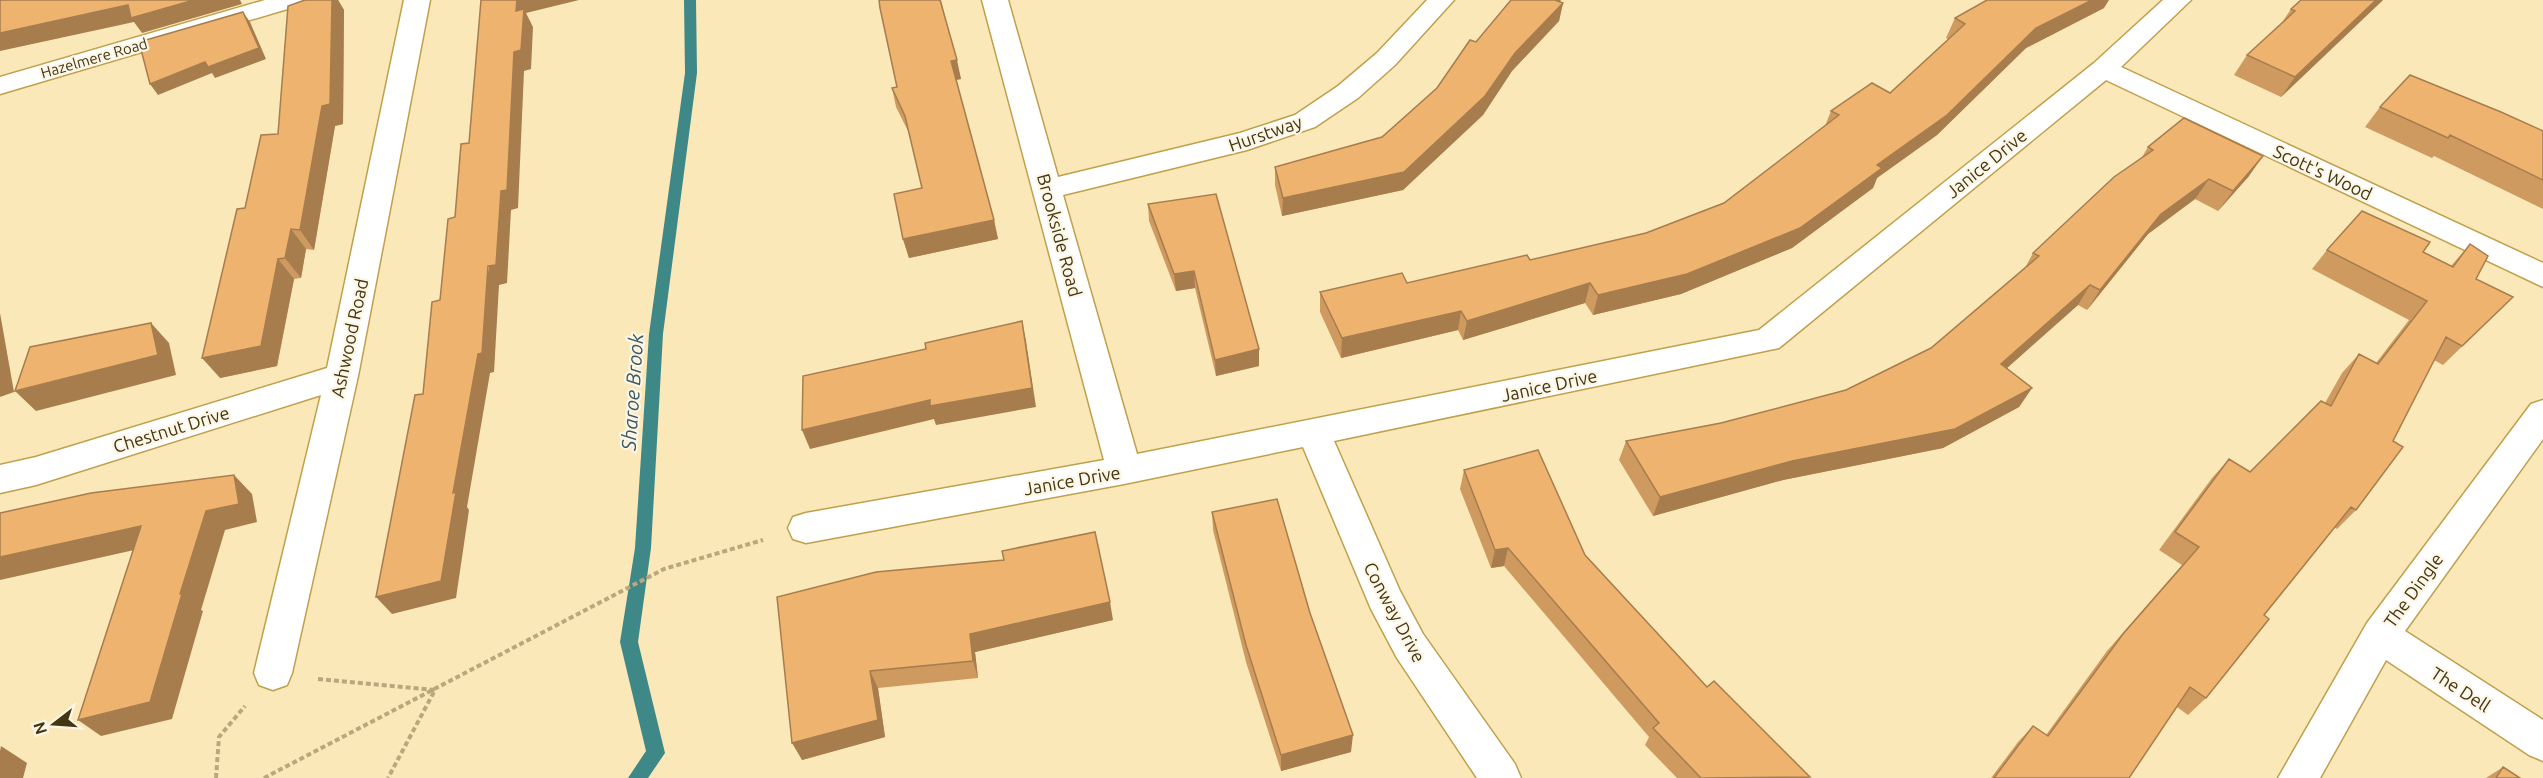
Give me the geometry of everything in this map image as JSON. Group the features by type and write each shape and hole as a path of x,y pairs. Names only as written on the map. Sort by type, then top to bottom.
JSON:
{"street":[{"name":"Hazelmere Road","path":"0,86 292,0"},
{"name":"Ashwood Road","path":"273,674 342,376 417,0"},
{"name":"Brookside Road","path":"995,0 1124,470"},
{"name":"Hurstway","path":"1048,189 1247,141 1305,121 1348,92 1386,59 1441,0"},
{"name":"Janice Drive","path":"806,528 1314,433 1768,340 2103,69 2178,0"},
{"name":"Scott's Wood","path":"2103,69 2543,276"},
{"name":"Chestnut Drive","path":"0,479 36,471 342,376"},
{"name":"The Dingle","path":"2298,778 2379,635 2543,413"},
{"name":"Conway Drive","path":"1314,433 1384,598 1410,646 1489,774"},
{"name":"The Dell","path":"2379,635 2543,742"}],"path":[{"path":"264,778 664,569 806,528"},
{"path":"387,778 435,690"}],"building":[{"path":"0,0 194,0 131,18 128,5 0,33"},
{"path":"305,0 332,0 330,104 322,106 300,230 291,229 285,258 278,259 261,346 202,358 237,209 245,208 261,135 278,134 288,6"},
{"path":"481,0 517,0 516,11 524,9 521,50 514,52 507,190 501,191 496,265 488,266 482,353 478,354 453,493 456,492 441,581 376,597 415,395 423,394 432,302 440,300 448,219 455,217 461,144 469,143"},
{"path":"879,0 940,0 957,60 951,61 994,220 903,239 894,194 922,188 905,116 892,88 897,87"},
{"path":"1511,0 1555,0 1563,3 1515,53 1485,96 1404,172 1283,198 1275,167 1382,137 1437,88 1470,40 1476,42"},
{"path":"1987,0 2092,0 2036,28 1947,115 1877,165 1882,168 1800,228 1687,274 1598,295 1590,283 1467,321 1461,311 1342,338 1320,292 1402,273 1407,283 1527,255 1530,260 1646,233 1724,203 1839,115 1831,111 1872,83 1890,93 1965,24 1955,18"},
{"path":"2301,0 2376,0 2295,77 2247,55 2295,11 2291,9"},
{"path":"243,12 259,48 208,67 205,62 150,84 139,42"},
{"path":"2410,75 2543,131 2543,180 2450,135 2448,138 2380,107"},
{"path":"2184,118 2263,156 2233,191 2209,179 2161,214 2100,290 2090,285 2001,364 2032,388 1955,429 1792,461 1660,497 1626,441 1721,423 1846,390 1931,348 2039,256 2033,253 2114,177 2153,150 2148,147"},
{"path":"1216,194 1259,349 1215,360 1194,271 1174,274 1148,204"},
{"path":"2362,211 2430,242 2423,252 2453,267 2470,244 2488,256 2476,279 2513,297 2462,346 2446,337 2393,441 2403,447 2356,510 2351,507 2264,615 2269,619 2206,698 2190,687 2129,778 1994,778 2033,726 2048,736 2123,634 2199,547 2175,532 2229,459 2250,472 2321,401 2331,406 2359,354 2378,364 2427,301 2327,250"},
{"path":"1022,321 1032,388 930,406 930,400 802,430 803,376 926,349 925,343"},
{"path":"151,323 158,355 15,391 30,347"},
{"path":"1538,450 1585,555 1707,687 1714,681 1810,777 1701,778 1653,728 1659,723 1508,548 1495,550 1464,470"},
{"path":"234,475 239,504 206,511 150,702 78,720 141,526 0,557 0,513 91,493"},
{"path":"1277,499 1310,613 1353,735 1281,755 1246,645 1212,512"},
{"path":"1095,532 1110,602 970,634 973,661 870,671 878,720 792,743 777,597 876,572 1004,560 1002,551"},
{"path":"2503,767 2520,778 2496,778"}],"waterway":[{"name":"Sharoe Brook","path":"637,778 656,753 629,642 643,548 656,334 691,73 690,0"}]}
